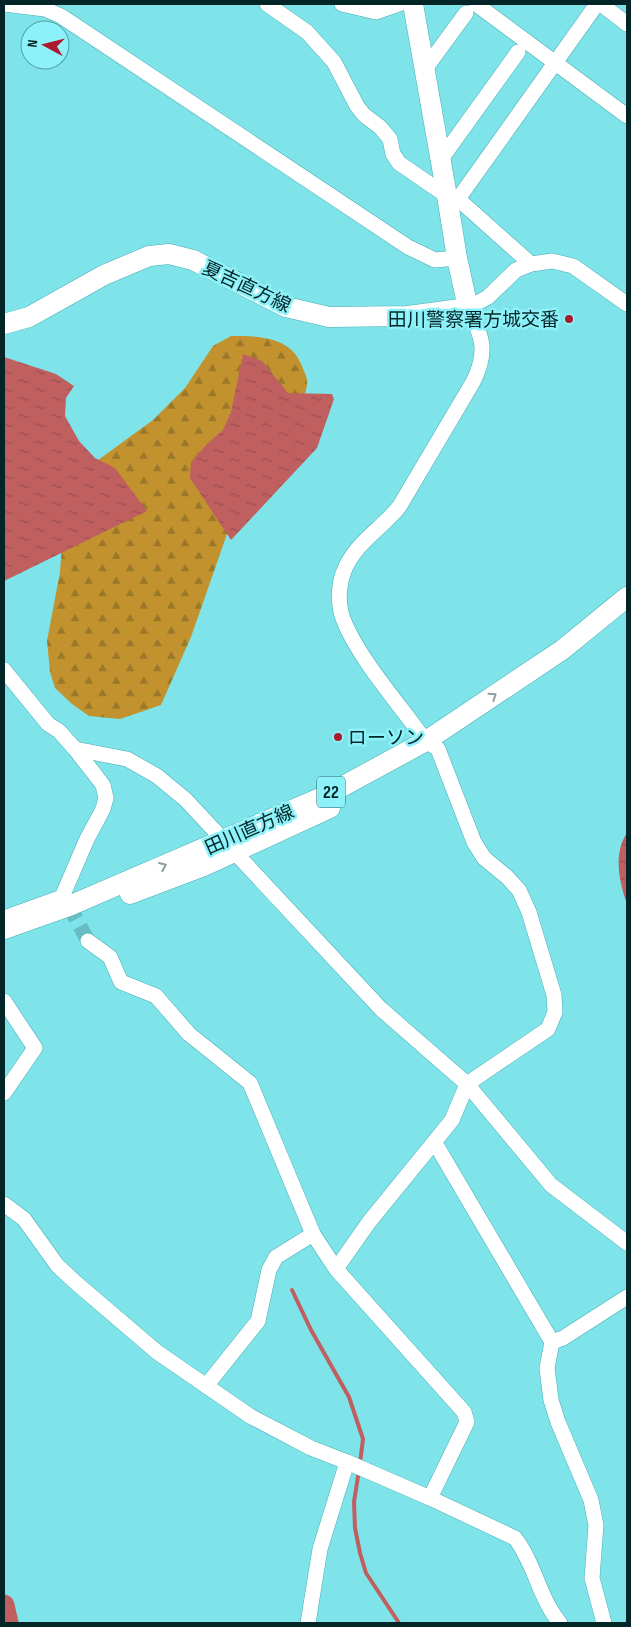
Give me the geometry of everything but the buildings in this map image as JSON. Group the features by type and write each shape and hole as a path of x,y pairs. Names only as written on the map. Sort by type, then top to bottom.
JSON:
{"main road":[{"path":"413,4 441,159 453,197 457,258 468,308"},
{"name":"夏吉直方線","path":"4,324 29,317 104,275 149,256 170,254 193,260 286,307 329,317 408,316 468,308"},
{"name":"田川直方線","path":"432,745 562,650 627,597"},
{"name":"田川直方線","path":"4,942 195,870 230,846 325,796 432,745 570,659 627,615"},
{"name":"田川直方線","path":"4,929 65,902 230,846"}],"street":[{"path":"7,4 45,9 61,16 408,248 434,260 457,258"},
{"path":"267,4 308,32 334,62 357,106 390,139 393,154 399,163 453,197 531,264"},
{"path":"342,4 376,12 399,4"},
{"path":"453,197 555,63 597,4"},
{"path":"601,4 627,24"},
{"path":"425,69 471,8 555,63 627,116"},
{"path":"441,159 518,52"},
{"path":"336,1269 368,1222 452,1120 468,1084 548,1029 554,1012 554,995 523,897 507,877 484,858 474,842 432,745 386,689 351,635 342,613 339,591 343,571 351,557 368,536 388,521 399,507 481,366 482,348 480,331 468,308 488,298 516,270 531,264 552,261 573,266 627,304"},
{"path":"4,670 48,724 59,731 75,749 103,785 106,798 103,809 87,839 65,902 4,918"},
{"path":"75,749 127,759 157,776 186,800 381,1009 468,1084 551,1185 627,1242"},
{"path":"88,941 110,957 121,982 156,996 190,1034 250,1083 313,1234 336,1269 464,1412 467,1422 430,1498"},
{"path":"4,1001 35,1048 4,1093"},
{"path":"435,1142 552,1342 547,1368 550,1400 591,1500 596,1525 592,1578 604,1623"},
{"path":"4,1204 24,1219 57,1265 75,1282 157,1352 250,1416 311,1448 430,1498 515,1538 525,1550 545,1600 560,1623"},
{"path":"206,1386 258,1321 269,1270 276,1256 313,1234"},
{"path":"552,1342 563,1338 627,1297"},
{"path":"308,1623 320,1549 348,1462"}],"green space":[{"path":"231,336 262,337 281,343 289,348 296,355 306,377 307,383 304,397 227,534 191,637 161,705 120,719 89,716 72,704 55,688 50,672 47,641 60,572 63,532 94,463 153,420 185,388 213,346"}],"water":[{"path":"243,354 262,361 288,393 332,394 334,399 317,448 231,540 190,478 191,462 223,430 231,412"},
{"path":"4,357 56,374 74,386 66,398 65,416 79,441 95,458 115,468 147,511 4,581"},
{"path":"627,833 627,904 620,877 619,858 620,849"}],"waterway":[{"path":"292,1290 311,1330 349,1397 363,1439 360,1463"},
{"path":"359,1470 354,1502 355,1528 360,1553 366,1573 399,1623"},
{"path":"4,1605 8,1623"}],"tunnel":[{"path":"69,906 88,941"}],"place":[{"name":"田川警察署方城交番","path":"569,319"},
{"name":"ローソン","path":"338,737"}]}
